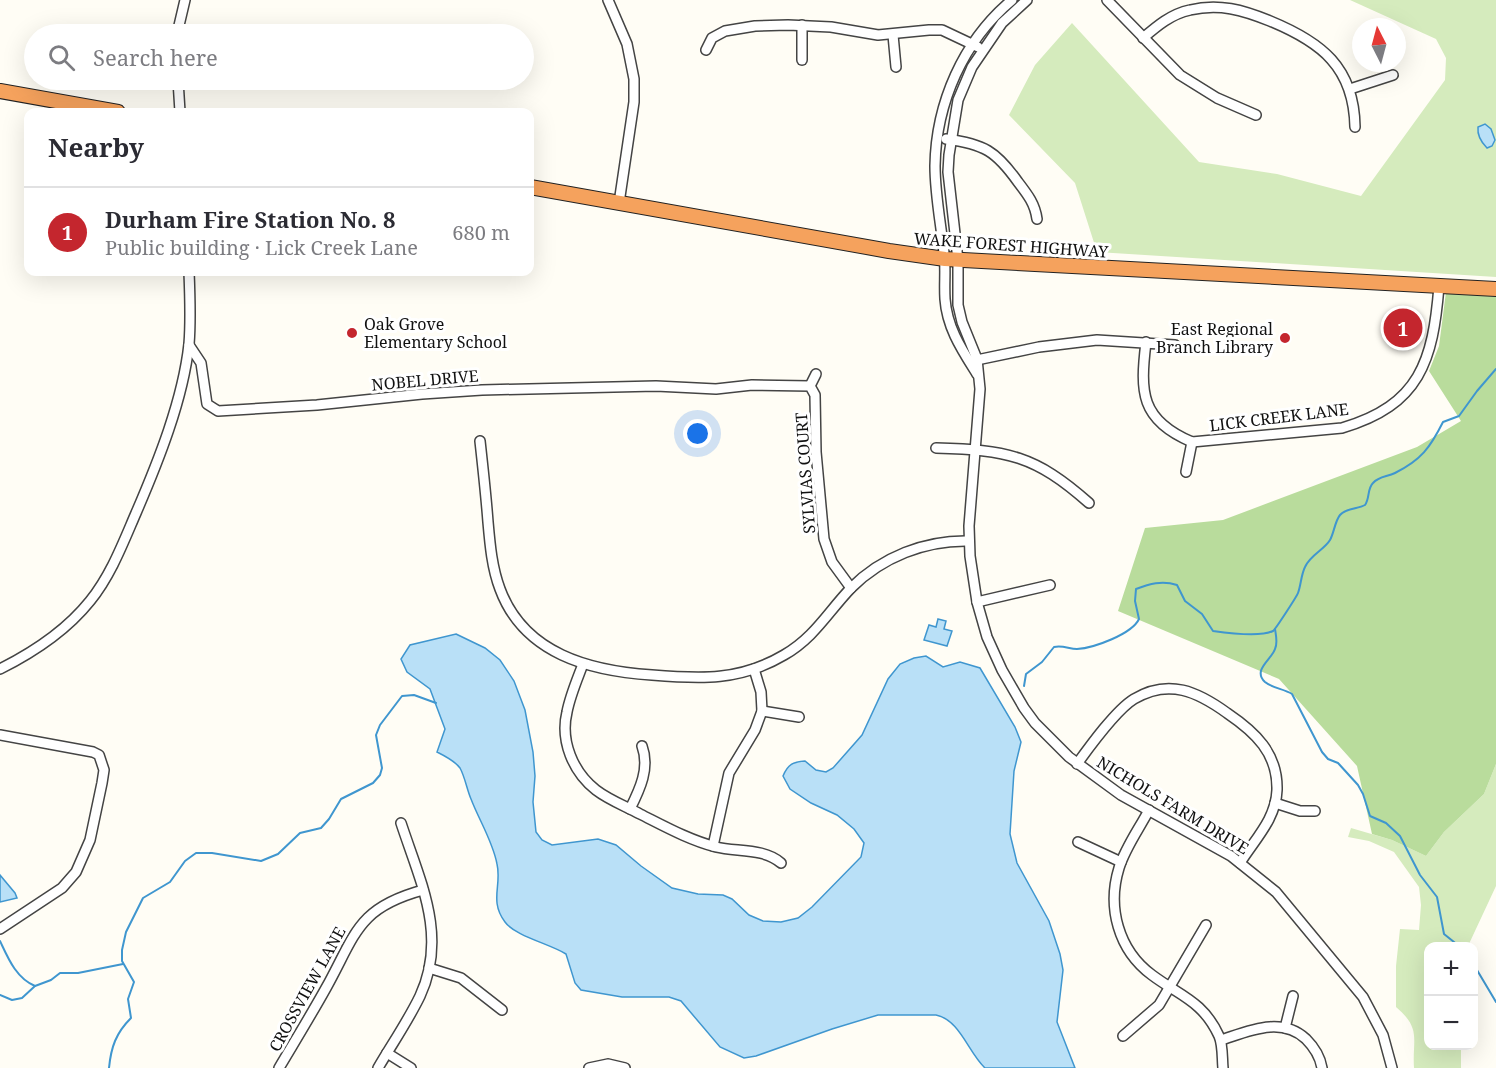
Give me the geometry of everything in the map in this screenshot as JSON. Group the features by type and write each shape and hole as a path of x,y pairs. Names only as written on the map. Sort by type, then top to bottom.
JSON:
{"highway":[{"path":"0,91 96,108"},
{"name":"WAKE FOREST HIGHWAY","path":"534,188 951,260 1496,289"}],"street":[{"path":"179,24 185,0"},
{"path":"608,0 627,44 634,79 633,108 619,203"},
{"path":"951,260 936,178 937,138 946,98 954,76 972,44 993,18 1012,0"},
{"path":"951,260 948,172 958,100 972,67 983,50 1002,23 1027,0"},
{"path":"1107,0 1172,67 1194,85 1217,98 1257,115"},
{"path":"1143,38 1177,14 1208,3 1248,12 1303,36 1332,59 1350,89 1355,127"},
{"path":"706,50 712,38 725,31 772,25 802,25 893,35 942,30 983,50"},
{"path":"802,25 802,60"},
{"path":"893,35 896,67"},
{"path":"1350,89 1393,75"},
{"path":"179,90 180,108"},
{"path":"937,138 979,145 996,155 1032,201 1037,219"},
{"name":"NICHOLS FARM DRIVE","path":"951,260 959,313 978,374 980,395 969,541 971,574 992,649 1014,692 1035,723 1077,764 1097,779 1240,862 1276,892 1363,997 1380,1029 1392,1068"},
{"path":"0,669 59,633 90,601 102,584 123,542 164,443 185,368 189,345 189,276"},
{"name":"LICK CREEK LANE","path":"1146,342 1143,388 1148,407 1173,434 1192,442 1342,428 1386,410 1420,373 1429,355 1435,329 1439,286"},
{"path":"974,361 1039,347 1097,340 1175,345"},
{"name":"NOBEL DRIVE","path":"189,345 201,363 207,404 218,411 317,405 482,390 656,386 711,388 810,386"},
{"path":"810,386 816,374"},
{"name":"SYLVIAS COURT","path":"810,386 815,395 816,452 824,539 832,562 851,588"},
{"path":"480,441 492,558 500,590 511,610 530,634 560,655 613,672 696,678 728,676 754,669 770,663 799,645 824,621 851,588 877,567 899,555 940,542 969,541"},
{"path":"1186,472 1192,442"},
{"path":"936,448 976,450 1014,456 1035,463 1060,478 1089,503"},
{"path":"977,602 1050,585"},
{"path":"583,664 567,713 565,730 570,753 580,773 590,785 630,809 693,839 713,846 768,854 781,863"},
{"path":"713,846 729,773 755,730 762,711 754,669"},
{"path":"1077,764 1123,708 1134,699 1158,690 1186,690 1210,701 1251,730 1260,739 1274,765 1277,787 1270,819 1240,862"},
{"path":"762,711 800,717"},
{"path":"0,735 93,752 99,755 104,770 90,840 76,872 62,888 0,929"},
{"path":"630,809 643,780 646,760 642,746"},
{"path":"1275,803 1300,811 1314,811"},
{"path":"1149,810 1121,862 1117,876 1114,897 1119,931 1124,944 1138,963 1150,974 1198,1006 1212,1023 1221,1040 1222,1068"},
{"path":"378,1068 420,996 429,968 433,931 430,909 401,823"},
{"path":"1078,842 1121,862"},
{"name":"CROSSVIEW LANE","path":"279,1068 314,1010 355,932 381,906 423,890"},
{"path":"1123,1036 1159,1005 1206,925"},
{"path":"429,968 460,978 502,1010"},
{"path":"1285,1028 1293,996"},
{"path":"1221,1040 1268,1026 1285,1028 1298,1033 1314,1048 1322,1068"},
{"path":"387,1053 411,1068"},
{"path":"589,1068 608,1064 625,1068"}],"green space":[{"path":"1350,0 1496,0 1496,277 1097,252 1075,183 1009,115 1035,65 1072,23 1199,162 1277,174 1361,196 1445,80 1446,58 1436,39 1406,25 1406,18 1390,18"},
{"path":"1446,292 1496,296 1496,764 1484,794 1444,832 1426,856 1392,840 1372,834 1357,766 1279,679 1118,611 1145,528 1223,520 1417,447 1461,421 1429,371 1439,346"},
{"path":"1496,764 1496,886 1470,942 1424,942 1424,1050 1461,1050 1461,1068 1414,1068 1413,1028 1396,1007 1396,966 1400,929 1419,930 1421,905 1419,887 1394,852 1369,841 1348,837 1351,828 1392,840 1426,856 1444,832 1484,794"}],"water":[{"path":"1485,124 1491,129 1495,140 1492,146 1487,148 1480,139 1478,130 1478,127"},
{"path":"938,619 946,621 944,629 952,631 947,646 924,640 929,625 936,627"},
{"path":"456,634 485,648 500,660 514,681 525,710 533,752 535,776 533,802 536,832 542,840 552,845 598,839 616,845 672,888 698,894 723,895 732,899 749,915 763,921 781,922 798,918 812,907 861,857 864,843 854,829 837,815 811,803 790,789 783,776 789,766 805,761 816,770 826,772 833,768 862,735 888,679 900,664 926,656 943,667 960,662 980,668 1015,727 1021,742 1014,771 1010,834 1017,863 1049,921 1060,954 1063,970 1057,1022 1075,1068 985,1068 958,1030 944,1018 936,1015 878,1015 744,1058 720,1047 681,1001 669,997 622,997 581,990 575,983 566,954 516,932 500,914 497,900 498,872 492,848 460,768 437,752 445,729 430,689 407,672 401,659 410,645"},
{"path":"0,875 15,893 17,898 0,902"}],"waterway":[{"path":"1024,686 1026,674 1042,662 1054,647 1084,648 1102,643 1129,630 1139,619 1135,601 1136,589 1151,584 1177,585 1185,601 1202,614 1213,631 1252,634 1273,631 1298,593 1307,563 1330,540 1340,515 1345,511 1365,505 1371,485 1375,481 1395,473 1418,458 1434,439 1443,422 1459,416 1496,369"},
{"path":"1275,629 1276,647 1262,669 1262,678 1268,684 1292,694 1322,752 1328,759 1338,763 1358,785 1370,816 1386,823 1400,836 1420,875 1437,897 1444,934 1454,942"},
{"path":"109,1068 115,1041 131,1018 128,999 134,982 122,961 122,950 126,932 143,898 170,882 185,861 196,853 212,853 261,861 278,854 300,833 321,828 341,799 373,783 380,775 382,768 376,735 380,725 402,696 414,695 436,703"},
{"path":"0,941 18,973 35,986"},
{"path":"0,995 12,1000 22,998 35,986 51,980 60,973 78,973 123,964"},
{"path":"1478,972 1496,1002"}],"place":[{"name":"Durham Fire Station No. 8","path":"1403,328"},
{"name":"Oak Grove Elementary School","path":"352,333"},
{"name":"East Regional Branch Library","path":"1285,338"}]}
